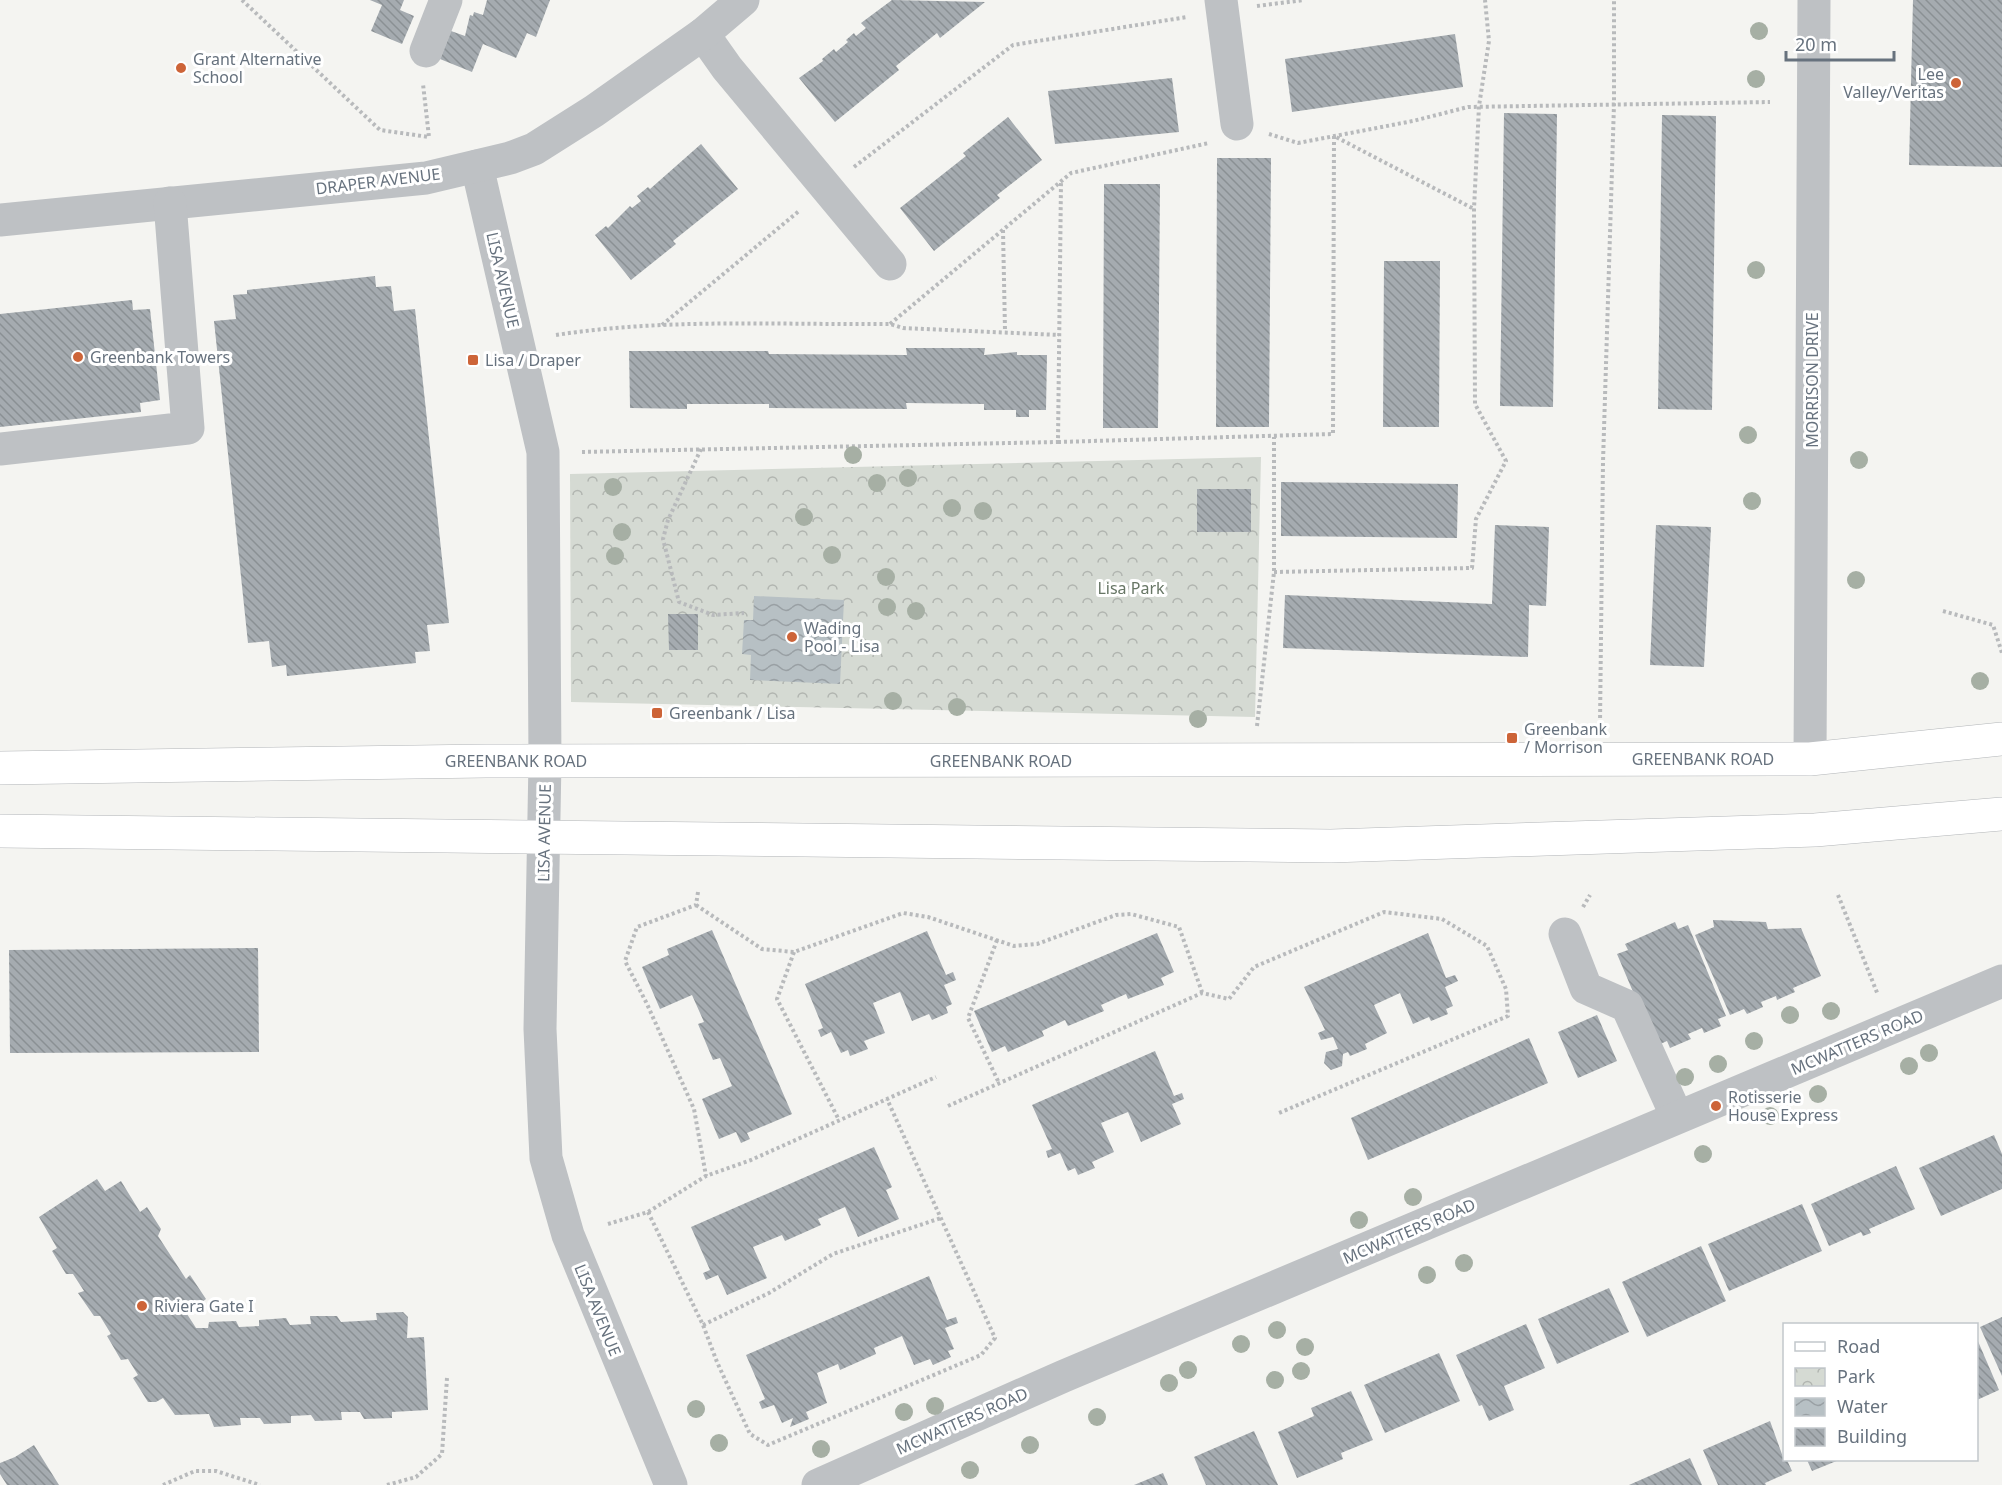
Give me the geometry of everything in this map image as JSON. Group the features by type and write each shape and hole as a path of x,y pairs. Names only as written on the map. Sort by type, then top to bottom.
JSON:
{"main road":[{"name":"GREENBANK ROAD","path":"0,768 545,761 1810,759 2002,739"},
{"path":"0,831 1331,846 1815,830 2002,814"}],"street":[{"path":"426,51 446,0"},
{"name":"MORRISON DRIVE","path":"1810,759 1814,0"},
{"name":"DRAPER AVENUE","path":"0,220 426,178 477,166 534,149 703,34 737,2"},
{"path":"1221,6 1238,123"},
{"path":"703,34 727,68 890,264"},
{"name":"LISA AVENUE","path":"477,166 543,452 545,761 540,1029 546,1158 568,1235 671,1485"},
{"path":"0,449 188,428 170,203"},
{"path":"1565,934 1586,988 1627,1006 1677,1118"},
{"name":"MCWATTERS ROAD","path":"818,1485 1064,1376 2002,981"}],"path":[{"path":"242,0 380,130 429,137 422,89 426,51"},
{"path":"662,325 827,188 1013,45 1221,6 1304,0"},
{"path":"1274,572 1472,568 1476,519 1506,462 1475,404 1474,209 1479,106 1489,41 1485,0"},
{"path":"1600,734 1603,462 1614,104 1614,0"},
{"path":"890,324 1071,173 1209,144 1238,123 1298,144 1479,106 1770,102"},
{"path":"1334,136 1474,209"},
{"path":"582,452 1333,434 1334,136"},
{"path":"1058,442 1061,181"},
{"path":"1003,229 1005,330"},
{"path":"556,335 608,328 662,325 890,324 903,328 1005,330 1059,335"},
{"path":"1257,731 1274,572 1274,437"},
{"path":"701,449 668,520 663,539 678,602 713,615 744,612"},
{"path":"1943,611 1993,625 2002,653"},
{"path":"696,905 698,892"},
{"path":"1838,895 1892,1028"},
{"path":"696,905 762,949 794,952 903,913 928,917 1014,946 1037,944 1116,915 1131,914 1179,927 1202,993"},
{"path":"696,905 638,927 625,961 694,1109 706,1176"},
{"path":"948,1106 1202,993 1230,999 1254,967 1384,912 1442,919 1487,946 1506,989 1508,1016 1279,1113"},
{"path":"997,940 968,1018 999,1083"},
{"path":"794,952 777,999 839,1120"},
{"path":"608,1224 648,1212 706,1176 751,1160 936,1077"},
{"path":"648,1212 703,1325 750,1434 768,1445 981,1355 995,1338 887,1099"},
{"path":"703,1325 770,1293 833,1254 941,1218"},
{"path":"387,1485 416,1477 442,1454 447,1378"},
{"path":"163,1485 195,1471 216,1471 260,1485"}],"green space":[{"name":"Lisa Park","path":"1261,457 1255,717 571,702 570,474"}],"water":[{"name":"Wading Pool - Lisa","path":"754,596 844,600 840,684 750,680 751,655 742,654 744,620 753,620"}],"building":[{"path":"370,0 404,0 400,10 414,16 402,44 371,31 382,5"},
{"path":"487,0 550,0 536,37 527,33 516,58 483,44 472,72 440,59 451,31 465,36 470,15 473,16 474,12 483,15"},
{"path":"892,0 985,2 940,38 937,33 896,66 899,70 835,122 799,78 823,61 822,59 834,49 836,52 848,42 846,40 854,33 856,36 866,28 861,23"},
{"name":"Lee Valley/Veritas","path":"1913,0 2002,0 2002,167 1909,165"},
{"path":"1455,34 1463,87 1292,112 1285,59"},
{"path":"1172,78 1179,132 1055,144 1048,91"},
{"path":"1504,113 1557,114 1553,407 1500,406"},
{"path":"1662,115 1716,116 1712,410 1658,409"},
{"path":"1008,117 1042,160 997,195 1000,198 934,251 900,208 966,156 963,153"},
{"path":"701,144 738,189 673,241 676,244 631,280 595,235 606,226 608,228 630,206 632,208 641,201 637,196 648,187 650,189"},
{"path":"1217,158 1271,158 1269,427 1216,427"},
{"path":"1104,184 1160,184 1158,428 1103,428"},
{"path":"1384,261 1440,261 1439,427 1383,427"},
{"path":"375,276 376,287 391,286 394,311 415,309 449,623 427,625 430,651 415,652 416,663 287,676 286,665 272,667 269,641 248,643 214,321 236,319 233,295 247,294 247,290"},
{"name":"Greenbank Towers","path":"132,300 133,310 150,309 160,400 140,403 141,412 0,427 0,314"},
{"path":"906,348 985,348 984,355 1017,352 1017,355 1047,355 1046,410 1029,410 1029,417 1016,417 1016,410 984,410 984,404 906,403 907,409 769,408 769,404 687,404 687,409 630,408 629,351 768,351 769,354 907,355"},
{"path":"1281,482 1458,484 1457,538 1281,536"},
{"path":"1197,489 1251,489 1251,532 1197,532"},
{"path":"1495,525 1549,527 1546,606 1529,605 1528,657 1283,648 1285,595 1492,604"},
{"path":"1656,525 1711,527 1704,667 1650,665"},
{"path":"668,614 698,614 698,650 669,650"},
{"path":"1713,920 1766,922 1768,929 1801,928 1821,976 1793,988 1795,992 1777,1000 1776,996 1761,1002 1763,1007 1747,1014 1744,1009 1730,1015 1695,935 1714,927"},
{"path":"1675,922 1678,929 1688,925 1726,1016 1718,1019 1721,1026 1704,1033 1702,1028 1688,1034 1691,1039 1670,1048 1667,1041 1656,1046 1617,954 1628,950 1625,944"},
{"path":"712,930 792,1114 747,1133 750,1139 741,1143 736,1132 719,1139 702,1099 732,1086 720,1058 713,1060 698,1024 704,1022 692,995 660,1009 642,967 669,955 667,949"},
{"path":"927,931 946,975 953,972 956,980 944,985 952,1004 946,1007 948,1013 932,1020 929,1014 912,1021 900,992 873,1003 885,1033 864,1041 868,1049 850,1056 848,1050 841,1053 831,1032 821,1037 818,1030 823,1028 805,984"},
{"path":"1157,933 1174,972 1161,978 1164,985 1128,999 1126,994 1101,1005 1104,1011 1068,1026 1065,1020 1042,1031 1044,1036 1008,1052 1005,1046 992,1052 974,1011"},
{"path":"1428,933 1446,978 1455,975 1458,981 1445,987 1453,1006 1446,1009 1448,1014 1431,1021 1429,1017 1413,1024 1400,993 1374,1005 1387,1033 1365,1044 1367,1049 1350,1056 1348,1052 1343,1054 1342,1066 1331,1070 1324,1063 1326,1052 1338,1049 1333,1037 1321,1040 1318,1033 1325,1030 1304,987"},
{"path":"258,948 259,1052 10,1053 9,950"},
{"path":"1597,1015 1617,1061 1578,1078 1558,1032"},
{"path":"1529,1038 1548,1083 1368,1160 1351,1118"},
{"path":"1155,1051 1174,1096 1182,1093 1184,1099 1172,1104 1181,1124 1141,1142 1128,1112 1101,1123 1114,1152 1092,1162 1095,1168 1078,1175 1075,1168 1068,1171 1060,1153 1048,1158 1046,1151 1052,1149 1032,1105"},
{"path":"1994,1135 2002,1154 2002,1189 1941,1216 1919,1168"},
{"path":"874,1147 892,1187 886,1190 899,1219 858,1237 845,1207 818,1219 821,1225 785,1241 782,1235 753,1247 767,1278 727,1295 718,1275 706,1280 703,1273 710,1270 691,1227"},
{"path":"1896,1166 1915,1209 1869,1229 1871,1233 1863,1236 1861,1232 1829,1246 1811,1204"},
{"name":"Riviera Gate I","path":"97,1179 105,1191 121,1181 140,1212 147,1207 161,1229 158,1236 186,1279 190,1275 206,1299 187,1314 196,1328 208,1328 209,1322 236,1321 239,1327 259,1326 259,1320 286,1318 290,1325 311,1324 310,1316 337,1316 341,1322 377,1320 376,1313 403,1312 408,1317 407,1338 424,1337 428,1410 392,1412 392,1418 364,1419 360,1412 341,1412 342,1420 315,1421 311,1415 291,1416 291,1423 264,1424 260,1418 240,1418 241,1425 214,1427 209,1414 175,1415 163,1398 156,1402 148,1402 133,1378 138,1375 128,1359 121,1360 107,1336 111,1334 100,1316 94,1316 78,1293 84,1291 73,1274 66,1274 52,1251 57,1248 39,1217"},
{"path":"1802,1204 1822,1251 1729,1291 1708,1244"},
{"path":"1701,1246 1726,1301 1647,1337 1622,1282"},
{"path":"929,1276 947,1320 956,1317 958,1323 945,1328 954,1349 948,1351 951,1357 933,1365 930,1359 914,1365 902,1336 874,1348 876,1354 840,1370 838,1364 817,1373 827,1403 806,1412 809,1419 790,1427 793,1418 782,1423 774,1405 762,1409 759,1402 765,1399 746,1355"},
{"path":"1609,1288 1629,1332 1557,1364 1538,1319"},
{"path":"2002,1317 2002,1376 1980,1327"},
{"path":"1526,1324 1545,1368 1504,1386 1514,1410 1489,1421 1482,1405 1479,1406 1456,1355"},
{"path":"1978,1341 1999,1390 1978,1400"},
{"path":"1439,1353 1460,1401 1385,1433 1364,1385"},
{"path":"1351,1391 1373,1440 1341,1453 1343,1459 1297,1478 1278,1432 1314,1416 1311,1408"},
{"path":"1770,1421 1783,1461 1787,1461 1792,1471 1765,1483 1766,1485 1718,1485 1703,1450"},
{"path":"1254,1431 1278,1485 1206,1485 1194,1457"},
{"path":"34,1445 59,1485 7,1485 0,1474 0,1463"},
{"path":"1690,1458 1702,1485 1629,1485"},
{"path":"1807,1461 1837,1461 1812,1471"},
{"path":"1163,1473 1168,1485 1134,1485"}],"place":[{"name":"Grant Alternative School","path":"181,68"},
{"name":"Lee Valley/Veritas","path":"1956,83"},
{"name":"Greenbank Towers","path":"78,357"},
{"name":"Lisa / Draper","path":"473,360"},
{"name":"Wading Pool - Lisa","path":"792,637"},
{"name":"Greenbank / Lisa","path":"657,713"},
{"name":"Greenbank / Morrison","path":"1512,738"},
{"name":"Rotisserie House Express","path":"1716,1106"},
{"name":"Riviera Gate I","path":"142,1306"}]}
